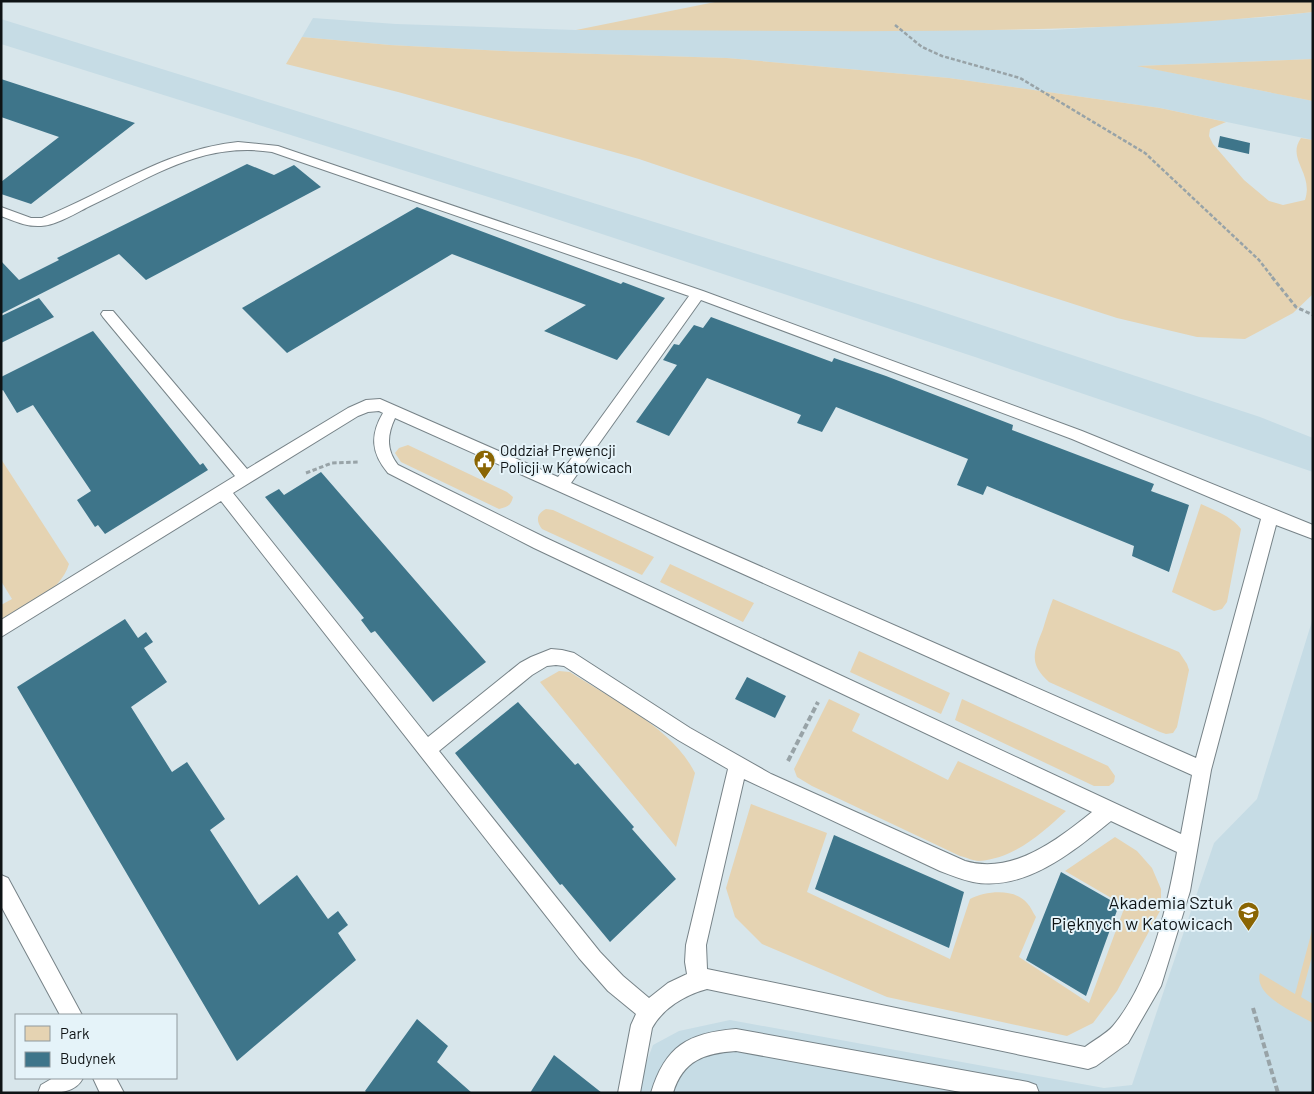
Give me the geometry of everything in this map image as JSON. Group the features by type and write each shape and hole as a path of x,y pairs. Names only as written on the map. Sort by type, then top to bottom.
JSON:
{"lane":[{"path":"1,211 30,222 43,222 163,165 220,147 249,146 274,149 698,294 1077,435 1270,516 1313,532"},
{"path":"560,485 698,294"},
{"path":"108,314 246,478"},
{"path":"1,629 353,412 366,406 380,406 1202,770"},
{"path":"392,410 384,424 381,444 384,461 393,469 540,543 1188,847"},
{"path":"224,492 610,980 625,994 650,1011"},
{"path":"629,1093 642,1025 650,1011 675,991 699,980 707,979 1088,1058 1120,1035 1151,986 1180,890 1202,770 1270,516"},
{"path":"426,749 526,669 542,659 556,655 568,659 684,734 776,785 947,864 974,873 994,874 1018,869 1070,842 1108,811"},
{"path":"699,980 695,962 696,946 738,765"},
{"path":"1,885 70,1014"},
{"path":"662,1093 665,1078 674,1063 685,1055 699,1047 719,1041 736,1040 1028,1093"},
{"path":"49,1093 70,1079"},
{"path":"105,1079 113,1093"}],"path":[{"path":"895,25 922,47 942,56 1020,78 1145,153 1259,260 1296,307 1313,316"},
{"path":"339,460 360,462"},
{"path":"776,785 829,679"},
{"path":"1253,1008 1278,1093"}],"shaded area":[{"path":"1313,12 1313,59 1139,66 1313,101 1313,140 1160,108 949,78 727,58 504,51 390,45 302,37 313,18 396,24 576,30 1052,30 1268,17"},
{"path":"1,19 918,304 1260,417 1313,438 1313,472 975,357 520,207 1,44"},
{"name":"Akademia Sztuk Pięknych w Katowicach","path":"1313,618 1313,1093 640,1093 645,1066 653,1045 679,1031 730,1020 1104,1088 1132,1085 1214,843 1257,799"}],"green space":[{"path":"720,1 1313,1 1313,12 1129,26 1037,29 944,31 576,30"},
{"path":"302,37 390,45 504,51 727,58 949,78 1160,108 1226,122 1210,129 1209,136 1213,144 1244,180 1269,201 1283,205 1305,200 1306,182 1298,160 1297,146 1301,138 1313,140 1313,294 1293,313 1245,339 1197,337 1117,318 934,259 639,159 398,92 286,64"},
{"path":"1313,59 1313,101 1137,66"},
{"path":"408,445 507,492 513,497 510,504 499,509 401,462 395,453 399,448"},
{"path":"1,459 69,564 58,583 50,591 31,605 1,622 1,605 12,599 1,581"},
{"path":"1201,504 1228,517 1241,529 1227,602 1222,609 1214,611 1172,592"},
{"path":"546,509 553,510 654,557 642,575 542,529 538,518 540,513"},
{"path":"670,564 754,603 743,622 660,582"},
{"path":"1053,599 1179,652 1189,670 1177,727 1173,733 1166,734 1160,732 1049,682 1042,675 1036,663 1035,651"},
{"path":"859,651 950,693 941,714 850,672"},
{"path":"559,671 570,672 640,716 657,728 685,757 695,773 676,847 540,682"},
{"path":"829,699 860,714 852,731 948,780 958,761 1066,811 1027,844 1016,850 992,859 979,861 960,856 812,786 797,777 794,769"},
{"path":"962,699 1108,766 1115,776 1114,782 1109,786 1094,786 955,720"},
{"path":"751,804 827,833 807,892 950,959 970,899 984,894 1000,892 1021,898 1036,917 1019,957 1089,1003 1125,906 1065,871 1115,837 1137,851 1152,868 1161,889 1161,909 1117,991 1093,1023 1067,1036 887,997 762,944 735,917 726,888"},
{"path":"1313,927 1313,953 1301,997 1313,1004 1313,1023 1277,1003 1269,996 1263,989 1260,973 1295,994"}],"building":[{"path":"1,79 135,123 31,204 1,194 1,182 59,137 1,117"},
{"path":"1220,136 1250,143 1249,154 1218,147"},
{"path":"247,164 274,175 294,165 321,187 146,280 119,254 1,314 1,261 19,280 59,260 57,258"},
{"path":"417,207 621,284 623,282 665,298 617,360 544,331 586,305 452,254 287,353 242,308"},
{"path":"39,298 54,317 1,343 1,316"},
{"path":"711,317 832,362 834,358 886,376 1013,425 1012,430 1154,484 1151,491 1189,505 1169,572 1132,556 1134,546 987,486 983,495 957,485 968,459 836,407 822,432 797,423 801,415 707,378 669,436 636,422 677,365 663,360 674,344 679,345 694,325 703,328"},
{"path":"93,331 200,465 203,463 208,470 105,534 98,525 95,527 77,500 91,491 33,405 17,413 3,390 1,391 1,377"},
{"path":"321,472 486,662 433,702 375,631 371,633 361,620 364,618 265,497 279,489 284,495"},
{"path":"125,619 138,638 146,632 153,642 144,648 167,682 131,707 172,772 187,762 225,819 210,830 259,905 297,875 328,919 338,911 348,925 338,933 356,960 237,1061 17,687"},
{"path":"747,677 786,696 775,718 735,699"},
{"path":"518,702 575,765 578,763 676,879 610,942 562,884 560,885 455,753"},
{"path":"834,835 964,892 949,948 815,889"},
{"path":"1061,872 1119,905 1086,996 1026,960"},
{"path":"417,1019 448,1046 437,1062 472,1093 367,1093 365,1091"},
{"path":"554,1055 602,1093 530,1093"}],"place":[{"name":"Oddział Prewencji Policji w Katowicach","path":"484,479"},
{"name":"Akademia Sztuk Pięknych w Katowicach","path":"1249,932"}]}
